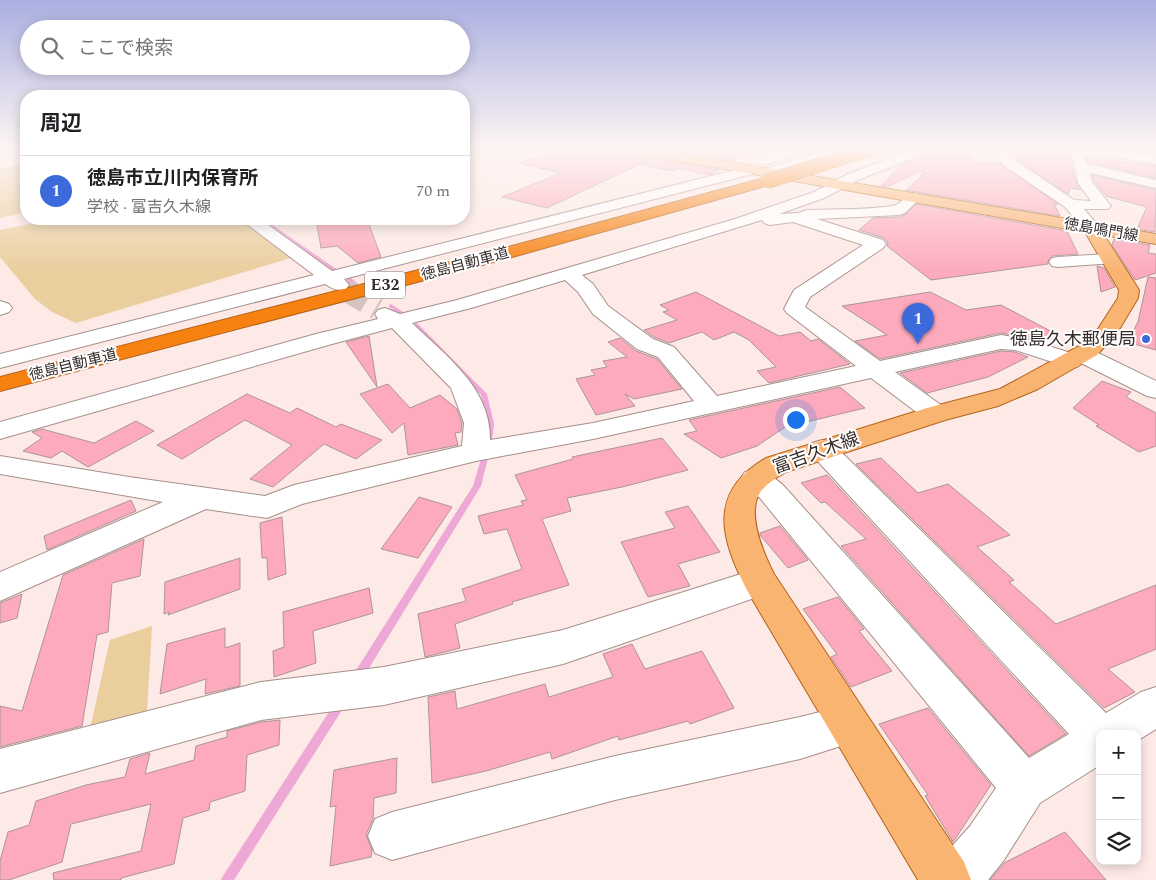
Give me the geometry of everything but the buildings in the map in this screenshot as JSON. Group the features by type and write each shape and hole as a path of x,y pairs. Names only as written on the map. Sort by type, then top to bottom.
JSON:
{"highway":[{"name":"徳島自動車道","path":"0,384 499,255 702,190"}],"main road":[{"name":"徳島鳴門線","path":"874,190 1156,239"},
{"name":"富吉久木線","path":"946,880 760,582 745,548 740,530 740,512 744,496 755,479 776,465 936,414 1009,394 1076,358 1106,333 1128,298 1128,290 1108,259 1092,228"}],"street":[{"path":"0,361 336,283 690,190"},
{"path":"786,214 828,190"},
{"path":"1049,190 1070,204 1092,228"},
{"path":"1070,204 1102,206 1090,190"},
{"path":"0,431 324,339 387,315 464,304 741,222 786,214 899,210 914,197"},
{"path":"786,214 877,244 801,294 794,309 936,414"},
{"path":"258,225 336,283"},
{"path":"1058,262 1108,259"},
{"path":"570,274 586,288 600,310 645,344 666,352 711,405"},
{"path":"387,315 462,386 477,423 484,451"},
{"path":"0,465 267,507 294,496 484,451 592,431 1001,342 1076,358 1156,391"},
{"path":"822,449 1096,732"},
{"path":"755,479 771,491 1024,787"},
{"path":"0,587 203,498"},
{"path":"0,771 261,701 384,686 563,647 760,582"},
{"path":"1117,730 1156,706"},
{"path":"392,836 615,778 800,738 848,725"},
{"path":"956,880 986,843 1024,787 1096,742"}],"shaded area":[{"path":"0,190 20,190 20,213 0,218"},
{"path":"25,225 251,225 294,257 76,323 52,312 35,299 0,257 0,230"},
{"path":"152,626 147,711 89,733 110,640"}],"waterway":[{"path":"271,225 337,271"},
{"path":"349,279 356,284"},
{"path":"391,306 401,313"},
{"path":"357,678 477,486 489,442 491,424 484,394 416,325"},
{"path":"227,880 340,704"}],"tunnel":[{"path":"343,288 349,292"},
{"path":"347,291 377,309"}],"place":[{"name":"徳島久木郵便局","path":"1146,339"},
{"name":"徳島市立川内保育所","path":"918,344"}]}
